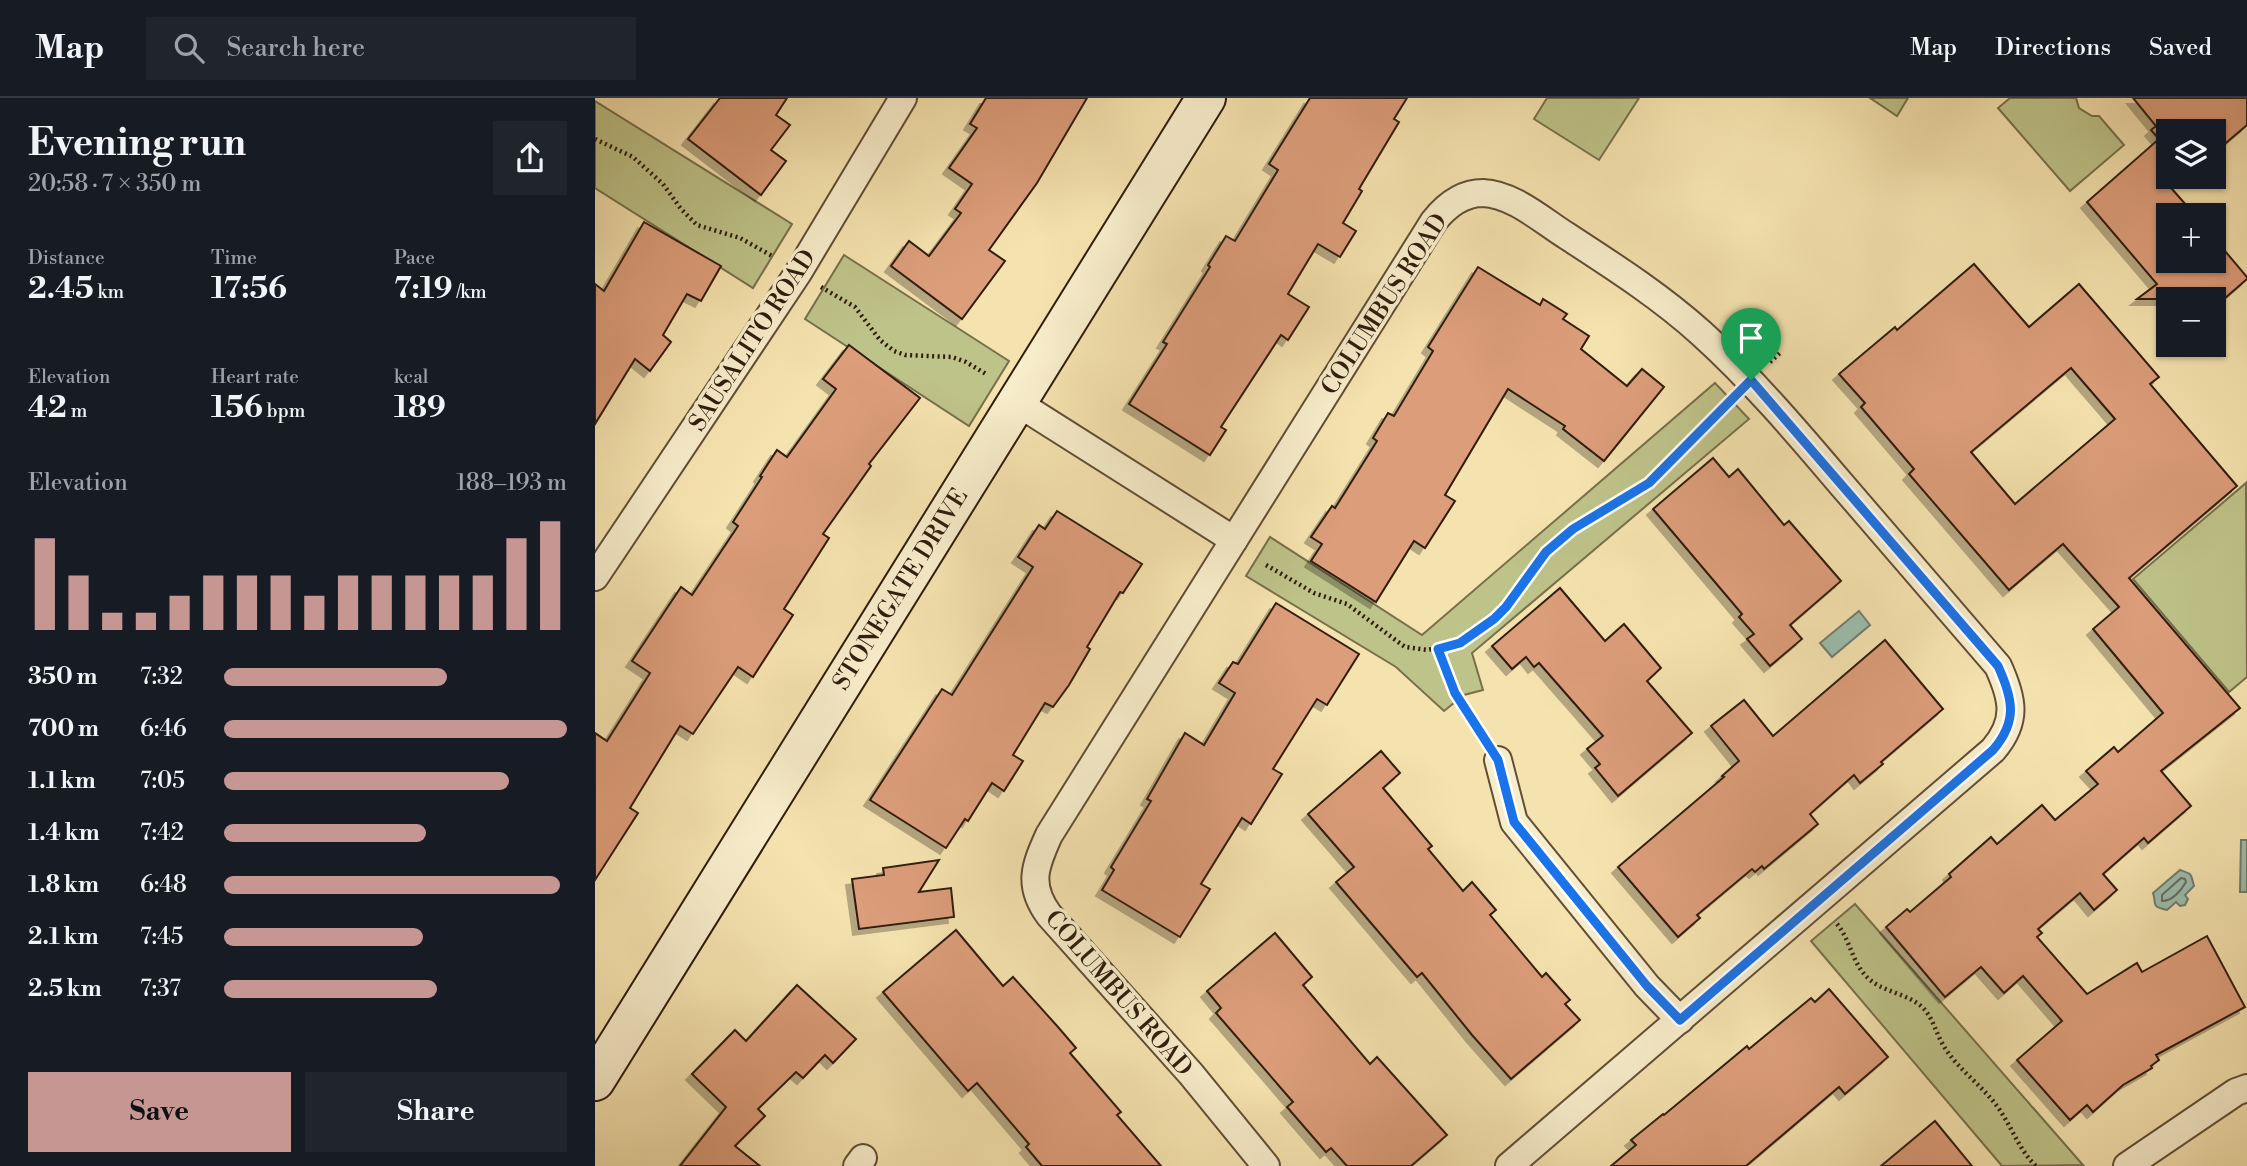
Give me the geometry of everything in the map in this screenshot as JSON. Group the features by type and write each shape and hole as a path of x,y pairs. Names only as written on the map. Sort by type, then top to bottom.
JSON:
{"street":[{"name":"SAUSALITO ROAD","path":"595,577 798,273 903,98"},
{"name":"STONEGATE DRIVE","path":"595,1081 1206,98"},
{"name":"COLUMBUS ROAD","path":"1266,1166 1191,1074 1049,915 1037,895 1034,878 1036,862 1049,835 1434,221 1456,201 1483,193 1518,204 1608,263 1682,317 1751,380 1998,666 2011,702 2011,719 2004,737 1993,750 1509,1166"},
{"path":"1016,402 1234,540"},
{"path":"1498,760 1514,822 1647,986 1680,1020"},
{"path":"2127,1166 2236,1092 2247,1088"}],"path":[{"path":"595,139 633,157 663,184 681,209 697,225 740,239 777,259"},
{"path":"820,287 855,307 880,340 894,351 905,355 952,357 986,374"},
{"path":"1266,565 1314,593 1347,604 1405,647 1427,650 1460,643 1506,607 1546,552 1573,529 1649,483 1780,353"},
{"path":"1438,649 1455,693 1498,760"},
{"path":"1819,902 1844,932 1856,962 1866,977 1878,987 1922,1007 1932,1019 1945,1048 1999,1109 2024,1152 2036,1166"}],"green space":[{"path":"1547,98 1639,98 1599,160 1534,119"},
{"path":"1870,98 1908,98 1897,116"},
{"path":"2010,98 2076,98 2079,108 2092,116 2099,116 2124,145 2070,191 1998,108"},
{"path":"595,101 792,224 753,288 595,188"},
{"path":"844,255 1009,361 969,426 805,319"},
{"path":"1715,383 1749,419 1472,653 1483,690 1464,695 1444,711 1396,667 1246,576 1270,537 1422,635"},
{"path":"2246,483 2247,677 2229,692 2133,579"},
{"path":"1855,904 2083,1165 2002,1166 1811,941"}],"water":[{"path":"1859,611 1870,625 1832,657 1820,643"},
{"path":"2241,840 2247,840 2247,892 2240,892"},
{"path":"2180,870 2191,875 2194,886 2185,895 2188,899 2185,905 2180,906 2176,902 2167,910 2158,907 2153,893"}],"building":[{"path":"720,98 787,98 776,115 790,125 771,150 786,161 761,195 688,139"},
{"path":"986,98 1087,98 1037,183 989,250 1005,261 962,319 891,266 909,241 929,256 961,213 955,209 972,184 949,168 977,128 970,124"},
{"path":"1310,98 1407,98 1394,119 1399,122 1359,189 1362,191 1343,223 1356,231 1340,257 1318,244 1288,294 1309,307 1288,340 1281,335 1221,427 1226,430 1210,455 1129,404 1167,344 1163,342 1226,236 1235,241 1278,170 1269,164"},
{"path":"2133,98 2247,98 2247,125 2226,143 2226,119 2156,119 2156,126"},
{"path":"2156,142 2156,189 2172,189 2184,203 2156,203 2156,273 2226,273 2226,252 2247,279 2226,297 2226,287 2156,287 2156,299 2137,299 2157,284 2087,202"},
{"path":"644,222 721,266 701,301 687,294 663,335 671,342 650,371 635,359 595,424 595,284 604,291"},
{"path":"1974,264 2029,327 2079,284 2159,377 2150,384 2237,486 2129,578 2240,708 2161,771 2191,806 2148,843 2144,838 2103,874 2117,890 2094,910 2080,893 2038,929 2042,933 2037,937 2087,994 2137,963 2142,972 2207,936 2245,1007 2156,1055 2159,1060 2152,1068 2123,1085 2093,1112 2087,1105 2070,1120 2017,1060 2062,1021 2023,976 2004,993 1981,967 1945,997 1886,927 1907,909 1910,912 1951,877 1949,874 1991,837 1997,844 2042,805 2055,820 2098,784 2086,771 2114,747 2118,752 2163,713 2093,629 2119,607 2063,544 2009,590 1909,474 1914,469 1861,407 1865,403 1839,374 1895,327 1897,330","holes":["2071,368 2115,419 2015,504 1971,452"]},
{"path":"1478,267 1540,305 1543,299 1567,314 1563,319 1589,336 1581,349 1627,386 1642,369 1664,387 1604,461 1563,429 1565,426 1508,389 1445,495 1455,501 1425,548 1414,541 1376,602 1311,561 1322,544 1311,537 1332,506 1335,508 1377,441 1373,438 1388,413 1394,416 1433,351 1428,347"},
{"path":"849,345 920,398 869,464 871,466 823,534 829,538 784,609 793,615 753,677 738,667 693,734 680,726 630,808 638,813 595,880 595,733 607,741 650,673 632,661 681,587 692,595 738,526 733,522 777,450 787,457 836,389 823,379"},
{"path":"1713,458 1729,477 1738,469 1784,525 1789,521 1841,581 1790,625 1802,639 1770,666 1747,639 1754,634 1739,617 1742,614 1653,509"},
{"path":"1057,511 1142,564 1123,593 1120,592 1087,647 1090,649 1069,685 1053,707 1045,703 1013,755 1023,761 1004,791 992,783 968,821 965,819 946,848 870,800 942,689 952,695 1033,567 1018,557 1039,525 1045,529"},
{"path":"1560,588 1605,641 1624,624 1661,668 1647,681 1692,733 1618,796 1595,768 1600,764 1587,749 1603,736 1539,663 1534,667 1526,657 1512,669 1492,646"},
{"path":"1276,603 1359,654 1327,705 1317,699 1273,769 1282,774 1251,824 1242,818 1201,884 1210,889 1180,937 1102,890 1114,870 1111,867 1151,801 1147,799 1185,733 1204,745 1235,693 1219,683 1233,662 1238,664"},
{"path":"1885,640 1943,709 1860,783 1854,775 1810,814 1818,824 1764,869 1762,866 1755,872 1752,869 1697,915 1700,918 1678,937 1618,867 1724,777 1722,776 1739,761 1711,726 1744,700 1773,736"},
{"path":"1381,751 1400,773 1383,788 1432,846 1428,849 1463,891 1472,882 1496,910 1490,915 1542,977 1546,973 1570,1000 1565,1004 1580,1020 1511,1079 1422,973 1417,977 1336,882 1354,867 1308,814"},
{"path":"939,860 919,892 951,888 954,917 859,929 852,879 884,875 883,868"},
{"path":"956,930 1003,986 1013,977 1058,1027 1076,1048 1070,1053 1121,1112 1117,1115 1161,1166 1042,1166 1026,1147 1029,1144 977,1083 968,1091 883,992"},
{"path":"1275,933 1312,977 1303,985 1370,1064 1377,1057 1447,1135 1411,1166 1347,1166 1331,1148 1326,1152 1287,1107 1293,1102 1216,1013 1221,1008 1207,991"},
{"path":"797,985 856,1039 833,1063 825,1055 803,1078 796,1072 758,1109 765,1116 735,1146 760,1166 680,1166 726,1107 692,1074 735,1030 746,1041"},
{"path":"1829,989 1888,1057 1845,1094 1839,1087 1746,1166 1611,1166 1636,1145 1631,1140 1663,1114 1747,1046 1749,1049 1811,998 1815,1002"},
{"path":"1935,1121 1972,1166 1881,1166"}],"route":[{"path":"1751,380 1998,666 2011,702 2011,719 2004,737 1993,750 1680,1020 1647,986 1514,822 1498,760 1455,693 1438,649 1470,638 1494,619 1558,540 1649,483 1751,380"}]}
